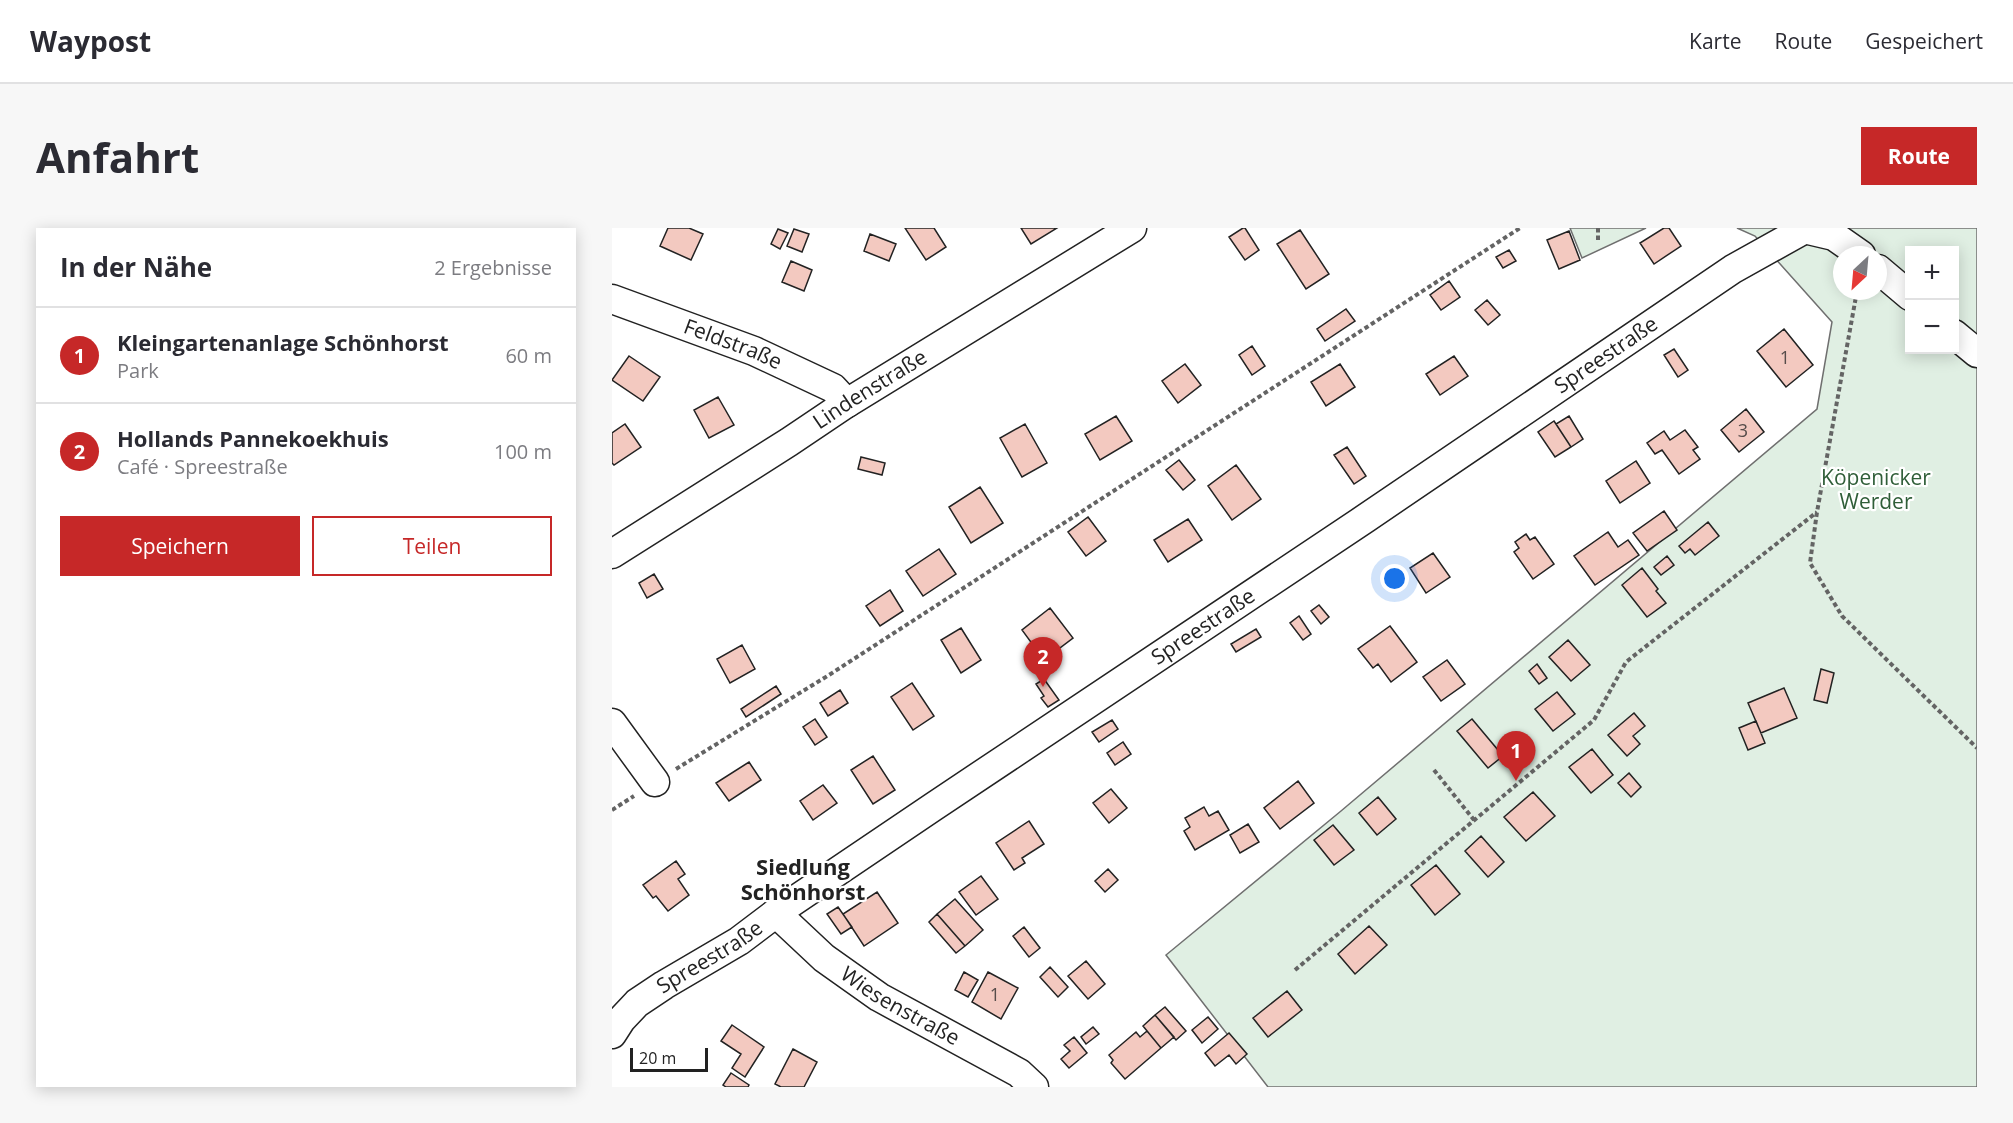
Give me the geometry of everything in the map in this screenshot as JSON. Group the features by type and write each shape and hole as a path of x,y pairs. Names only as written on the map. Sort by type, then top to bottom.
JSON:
{"street":[{"name":"Lindenstraße","path":"612,554 847,403 1132,228"},
{"path":"1801,229 1834,236 1848,246"},
{"name":"Spreestraße","path":"612,1034 621,1020 637,1004 664,985 739,941 969,782 1366,518 1732,270 1801,229"},
{"path":"1887,277 1905,292"},
{"name":"Feldstraße","path":"612,299 754,351 833,388 847,403"},
{"path":"1959,338 1977,353"},
{"path":"612,723 663,778"},
{"name":"Wiesenstraße","path":"777,913 824,958 879,997 1019,1073 1034,1087"}],"path":[{"path":"663,778 829,675 1520,228"},
{"path":"1598,240 1599,228"},
{"path":"1855,300 1810,563 1842,616 1977,748"},
{"path":"1295,970 1594,720 1626,662 1817,512"},
{"path":"1434,770 1474,820"}],"green space":[{"path":"1570,228 1646,228 1582,258"},
{"name":"Köpenicker Werder","path":"1737,228 1977,228 1977,1087 1268,1087 1166,955 1341,811 1817,409 1832,322 1755,236"}],"building":[{"path":"668,228 689,228 703,234 691,260 660,246"},
{"path":"905,228 934,228 946,247 926,260"},
{"path":"1021,228 1057,228 1031,244"},
{"path":"1243,228 1259,250 1245,260 1229,237"},
{"path":"1664,228 1669,228 1681,246 1654,264 1640,243"},
{"path":"778,229 788,233 780,249 771,244"},
{"path":"794,229 809,234 802,252 787,246"},
{"path":"1300,230 1329,274 1306,289 1277,244"},
{"path":"1569,231 1580,260 1559,269 1547,240"},
{"path":"870,234 896,244 889,261 864,251"},
{"path":"1509,250 1516,261 1503,268 1496,257"},
{"path":"791,261 812,270 804,291 782,282"},
{"path":"1449,281 1460,297 1441,310 1430,295"},
{"path":"1487,300 1500,315 1488,325 1475,310"},
{"path":"1346,309 1355,321 1325,341 1317,329"},
{"path":"1784,329 1813,365 1786,387 1757,351"},
{"path":"1252,346 1265,366 1252,375 1239,355"},
{"path":"1674,349 1688,370 1678,377 1664,355"},
{"path":"629,356 660,377 643,401 612,380"},
{"path":"1454,356 1468,376 1440,395 1426,374"},
{"path":"1185,364 1201,385 1178,403 1162,381"},
{"path":"1340,364 1355,387 1326,406 1311,382"},
{"path":"718,397 734,425 709,438 694,410"},
{"path":"1746,409 1764,432 1739,452 1721,430"},
{"path":"1116,416 1132,441 1100,460 1085,434"},
{"path":"1569,416 1583,439 1571,447 1556,424"},
{"path":"1554,421 1571,447 1555,457 1538,432"},
{"path":"625,424 641,447 614,465 612,463 612,433"},
{"path":"1025,424 1047,463 1022,477 1000,438"},
{"path":"1685,430 1698,447 1693,450 1700,459 1679,474 1662,450 1655,454 1647,443 1664,431 1670,440"},
{"path":"1347,447 1366,476 1354,484 1334,455"},
{"path":"861,457 885,463 882,475 858,469"},
{"path":"1179,460 1195,480 1183,490 1166,470"},
{"path":"1636,461 1650,483 1620,503 1606,481"},
{"path":"1236,465 1261,499 1232,520 1208,486"},
{"path":"980,487 1003,523 971,543 949,507"},
{"path":"1664,511 1677,530 1647,551 1633,533"},
{"path":"1088,517 1106,541 1086,556 1068,532"},
{"path":"1188,519 1202,540 1168,562 1154,540"},
{"path":"1708,522 1719,536 1695,555 1690,549 1685,553 1679,546"},
{"path":"1608,532 1618,547 1628,540 1639,555 1595,585 1574,556"},
{"path":"1526,534 1530,540 1535,537 1554,564 1533,579 1514,552 1519,548 1515,542"},
{"path":"939,549 956,574 923,596 906,571"},
{"path":"1433,553 1450,577 1426,593 1410,568"},
{"path":"1667,556 1674,565 1661,575 1654,567"},
{"path":"1642,568 1666,603 1647,617 1622,585"},
{"path":"654,574 663,589 647,598 639,583"},
{"path":"890,590 903,611 880,626 866,606"},
{"path":"1319,605 1329,617 1321,624 1311,611"},
{"path":"1050,608 1073,638 1044,660 1022,630"},
{"path":"1299,616 1311,634 1303,640 1290,623"},
{"path":"1390,626 1417,662 1391,682 1378,664 1373,668 1358,649"},
{"path":"961,628 981,660 961,673 941,640"},
{"path":"1256,629 1261,637 1236,652 1231,644"},
{"path":"1568,640 1590,665 1571,681 1549,657"},
{"path":"742,645 755,669 730,683 717,659"},
{"path":"1447,660 1465,684 1441,701 1423,677"},
{"path":"1537,664 1547,678 1539,684 1529,671"},
{"path":"1821,669 1834,673 1827,703 1814,700"},
{"path":"1044,679 1059,700 1048,707 1041,698 1044,696 1036,684"},
{"path":"912,683 934,716 913,730 891,697"},
{"path":"776,686 781,694 746,717 741,709"},
{"path":"1784,688 1797,718 1761,733 1748,703"},
{"path":"840,690 848,703 828,716 820,703"},
{"path":"1557,692 1575,714 1553,731 1535,709"},
{"path":"1634,713 1645,726 1633,736 1640,744 1627,756 1608,735"},
{"path":"815,719 827,737 815,745 803,727"},
{"path":"1472,719 1503,756 1488,768 1457,731"},
{"path":"1112,720 1118,729 1099,742 1092,732"},
{"path":"1756,721 1765,743 1748,750 1739,728"},
{"path":"1123,742 1131,754 1115,765 1107,753"},
{"path":"1592,749 1613,775 1591,793 1569,767"},
{"path":"873,756 895,790 873,804 851,770"},
{"path":"749,762 761,780 729,801 716,783"},
{"path":"1629,773 1641,787 1631,797 1618,783"},
{"path":"1298,781 1314,803 1280,829 1264,808"},
{"path":"823,785 837,803 813,820 800,801"},
{"path":"1111,789 1127,808 1109,823 1093,803"},
{"path":"1533,792 1555,816 1526,841 1504,817"},
{"path":"1378,797 1396,819 1377,835 1359,813"},
{"path":"1204,807 1209,816 1218,811 1229,830 1195,850 1184,831 1190,827 1185,818"},
{"path":"1029,821 1044,844 1022,858 1025,863 1014,870 996,843"},
{"path":"1248,824 1259,842 1240,853 1230,835"},
{"path":"1333,825 1354,850 1334,865 1314,840"},
{"path":"1481,836 1504,862 1488,877 1465,851"},
{"path":"676,861 685,874 678,879 689,895 668,911 656,896 653,898 643,885"},
{"path":"1436,865 1460,894 1435,915 1411,885"},
{"path":"1108,869 1118,880 1105,892 1095,881"},
{"path":"981,876 998,899 976,915 959,892"},
{"path":"877,892 898,923 864,946 843,914"},
{"path":"955,899 983,930 965,946 937,914"},
{"path":"838,907 852,927 841,934 827,914"},
{"path":"937,914 965,946 956,953 929,922"},
{"path":"1369,926 1387,945 1355,974 1338,954"},
{"path":"1024,927 1040,948 1029,957 1013,936"},
{"path":"1086,961 1105,984 1088,999 1068,976"},
{"path":"1050,967 1068,987 1058,997 1040,977"},
{"path":"964,972 978,980 968,997 955,990"},
{"path":"988,972 1018,988 1001,1019 972,1002"},
{"path":"1287,991 1302,1010 1268,1037 1253,1018"},
{"path":"1165,1007 1186,1031 1176,1040 1155,1015"},
{"path":"1155,1015 1174,1037 1161,1048 1143,1026"},
{"path":"1208,1017 1218,1029 1202,1043 1192,1030"},
{"path":"732,1025 764,1047 745,1077 732,1068 741,1054 721,1041"},
{"path":"1093,1027 1099,1034 1086,1044 1081,1037"},
{"path":"1147,1031 1161,1048 1125,1079 1111,1063 1113,1060 1109,1055 1136,1032 1140,1037"},
{"path":"1229,1033 1247,1054 1236,1064 1229,1055 1215,1066 1205,1053"},
{"path":"1074,1037 1087,1053 1069,1068 1061,1059 1070,1051 1064,1045"},
{"path":"793,1049 817,1062 804,1087 781,1087 775,1084"},
{"path":"731,1073 749,1085 748,1087 723,1085"}],"place":[{"name":"Hollands Pannekoekhuis","path":"1043,687"},
{"name":"Kleingartenanlage Schönhorst","path":"1516,781"}],"district":[{"name":"Siedlung Schönhorst","path":"803,880"}]}
